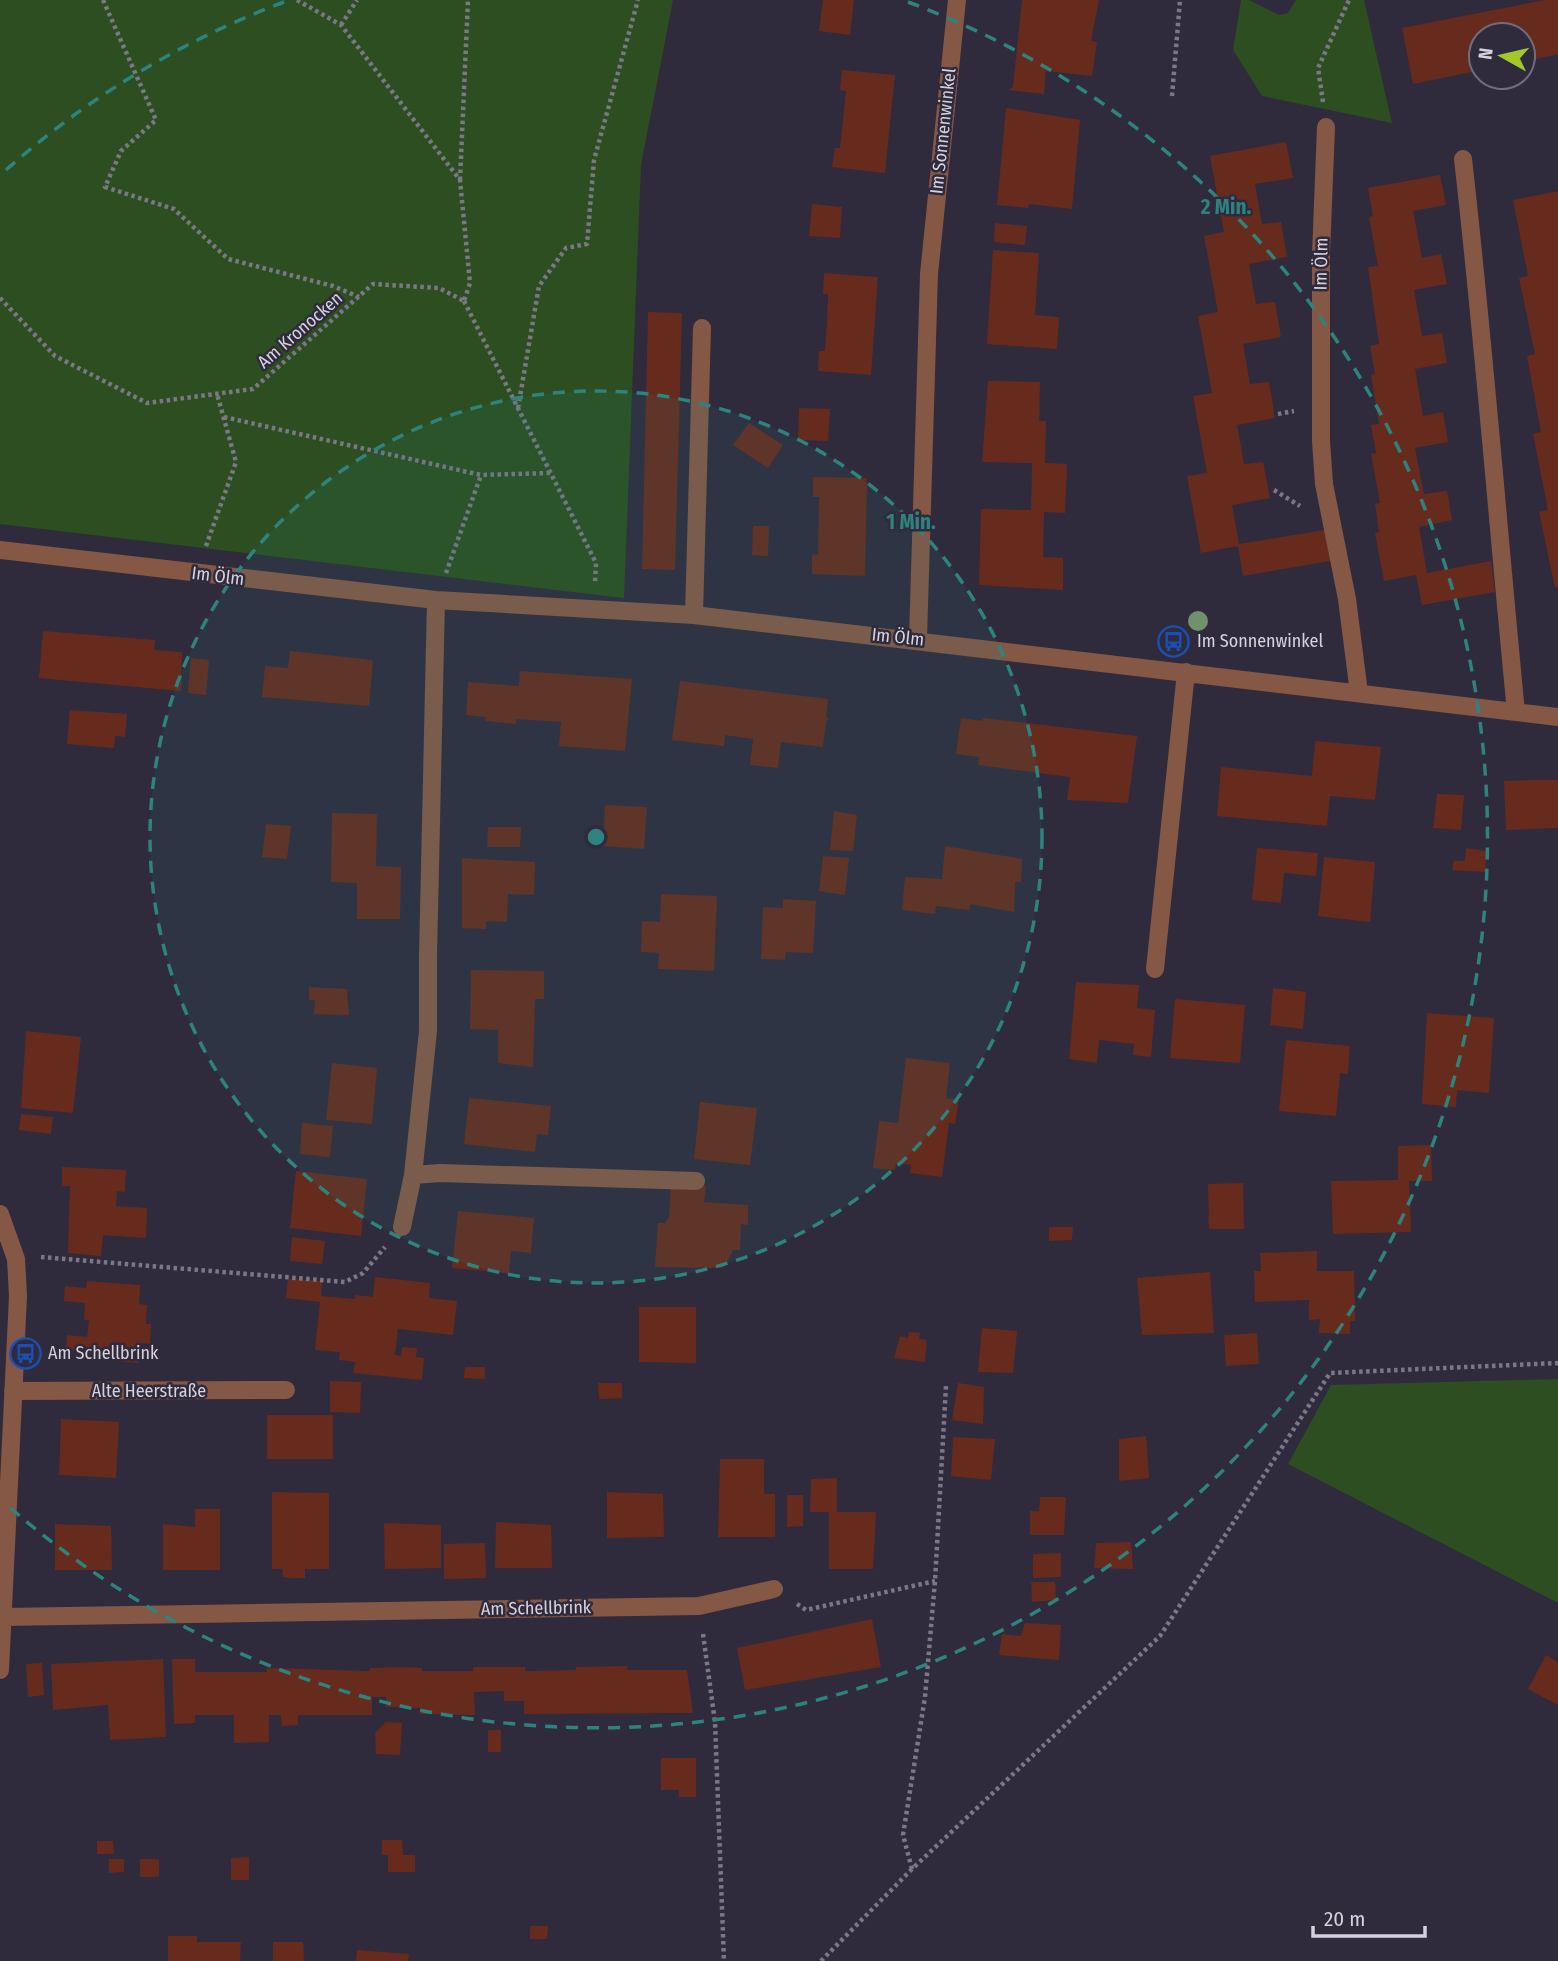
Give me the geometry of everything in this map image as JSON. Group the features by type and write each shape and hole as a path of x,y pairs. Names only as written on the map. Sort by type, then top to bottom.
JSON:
{"street":[{"name":"Im Sonnenwinkel","path":"918,639 929,274 957,0"},
{"name":"Im Ölm","path":"1326,127 1321,254 1322,452 1324,484 1347,600 1359,693"},
{"path":"1463,159 1481,320 1492,477 1516,712"},
{"path":"694,615 702,328"},
{"name":"Im Ölm","path":"0,550 436,600 694,615 918,639 1558,717"},
{"path":"402,1227 413,1175 428,1031 436,600"},
{"path":"1155,969 1186,672"},
{"path":"413,1175 440,1173 696,1181"},
{"path":"0,1214 16,1259 18,1296 0,1670"},
{"name":"Alte Heerstraße","path":"13,1391 286,1390"},
{"name":"Am Schellbrink","path":"3,1616 699,1606 774,1589"}],"path":[{"path":"103,0 156,120 121,151 105,187 174,209 228,259 333,286 359,297"},
{"path":"298,0 341,25 460,180"},
{"path":"341,25 357,0"},
{"path":"468,0 460,180 470,283 464,301 596,563 594,608"},
{"path":"518,408 539,286 566,248 587,244 594,160 638,0"},
{"path":"1172,96 1180,0"},
{"path":"1326,127 1318,68 1349,0"},
{"name":"Am Kronocken","path":"1,301 55,356 147,403 253,389 373,284 439,288 464,301"},
{"path":"204,574 207,541 236,462 217,394"},
{"path":"224,417 481,475 550,473"},
{"path":"436,600 481,475"},
{"path":"16,1259 48,1257 345,1282 363,1273 402,1227"},
{"path":"821,1961 912,1869 1160,1636 1330,1373 1558,1363"},
{"path":"912,1869 903,1835 925,1697 935,1581 946,1386"},
{"path":"774,1589 806,1609 935,1581"},
{"path":"699,1606 715,1723 724,1961"}],"green space":[{"path":"0,0 673,0 641,165 624,598 0,524"},
{"path":"1241,0 1249,0 1279,15 1288,13 1296,0 1364,0 1392,123 1262,96 1233,50"},
{"path":"1558,1379 1558,1603 1288,1464 1331,1385"}],"building":[{"path":"823,0 854,0 850,35 819,31"},
{"path":"1022,0 1099,0 1091,41 1097,42 1092,76 1046,71 1044,94 1008,90 1013,87"},
{"path":"1545,0 1558,0 1558,54 1537,59 1537,21 1467,21 1467,73 1413,84 1402,28"},
{"path":"842,70 895,75 885,173 832,167 835,148 840,148 846,91 840,90"},
{"path":"1006,108 1080,120 1072,209 1029,204 1028,208 997,205"},
{"path":"1286,142 1293,178 1255,184 1262,224 1281,222 1287,257 1249,264 1256,304 1275,302 1281,337 1243,344 1250,384 1269,382 1275,418 1237,425 1244,464 1263,462 1270,498 1232,505 1239,544 1330,529 1336,560 1243,576 1238,546 1201,553 1187,476 1207,473 1193,396 1212,393 1198,316 1218,312 1204,236 1224,232 1210,156"},
{"path":"1440,175 1446,205 1413,211 1422,258 1441,254 1447,284 1414,290 1422,336 1442,333 1447,363 1415,369 1423,416 1443,412 1448,442 1415,448 1424,494 1447,491 1452,520 1419,527 1427,573 1491,561 1495,592 1422,605 1416,575 1384,581 1375,533 1379,532 1375,504 1380,503 1371,454 1376,453 1371,425 1379,424 1371,375 1375,374 1370,346 1379,344 1368,267 1378,266 1369,217 1373,216 1368,188"},
{"path":"1558,191 1558,587 1555,588 1539,512 1548,510 1533,434 1541,432 1527,356 1535,354 1519,278 1528,276 1513,200"},
{"path":"812,204 842,207 840,238 809,236"},
{"path":"995,223 1027,226 1025,245 994,242"},
{"path":"993,250 1039,253 1035,315 1059,317 1057,349 987,344"},
{"path":"824,273 878,277 871,375 818,371 819,351 825,351 827,323 828,294 823,294"},
{"path":"648,312 682,313 675,570 642,569"},
{"path":"988,381 1040,382 1039,421 1046,421 1045,463 1067,464 1065,513 1044,512 1043,557 1063,558 1063,590 979,585 981,509 1031,510 1032,463 982,462"},
{"path":"799,408 830,409 828,441 798,440"},
{"path":"749,423 783,445 768,468 733,445"},
{"path":"813,477 867,478 865,576 812,574 812,554 818,555 819,497 813,497"},
{"path":"753,526 769,526 768,556 752,555"},
{"path":"43,631 155,640 154,650 182,652 181,691 39,678"},
{"path":"290,651 373,660 369,706 262,697 265,666 288,668"},
{"path":"191,658 209,660 206,695 188,693"},
{"path":"520,671 632,679 625,751 559,746 561,722 516,719 516,724 485,721 486,717 466,715 468,682 519,686"},
{"path":"680,681 828,699 826,717 829,718 826,722 823,747 781,742 778,768 750,765 753,739 725,735 724,746 672,740"},
{"path":"70,710 127,714 125,737 115,736 114,748 67,744"},
{"path":"961,718 983,721 983,718 1137,736 1128,803 1067,800 1070,777 978,765 979,757 956,754"},
{"path":"1315,741 1381,747 1375,800 1330,796 1327,826 1217,816 1221,767 1312,776"},
{"path":"1558,780 1558,828 1506,830 1504,781"},
{"path":"1437,794 1464,795 1461,830 1433,828"},
{"path":"605,805 647,807 644,849 603,846"},
{"path":"834,811 857,815 853,851 830,850"},
{"path":"332,813 377,814 376,866 401,867 400,919 357,919 357,883 331,882"},
{"path":"266,824 291,826 287,859 262,857"},
{"path":"488,827 521,827 520,847 487,847"},
{"path":"945,846 1022,859 1021,882 1015,882 1014,912 970,904 969,910 936,906 935,914 902,910 905,877 942,879"},
{"path":"1257,848 1318,853 1316,876 1284,873 1281,903 1252,900"},
{"path":"1466,848 1487,851 1485,872 1452,870 1454,861 1465,861"},
{"path":"823,856 849,858 845,895 819,891"},
{"path":"1324,857 1375,862 1370,922 1318,916"},
{"path":"462,858 535,862 534,895 508,894 507,922 486,921 486,929 462,928"},
{"path":"661,894 717,896 714,971 658,969 659,953 641,952 642,921 660,922"},
{"path":"783,899 816,901 813,953 786,952 785,960 761,959 763,907 783,908"},
{"path":"471,970 544,971 544,999 535,999 533,1067 498,1063 498,1030 470,1029"},
{"path":"1076,982 1139,985 1137,1008 1155,1010 1151,1057 1133,1055 1134,1044 1099,1040 1097,1063 1069,1059"},
{"path":"309,987 347,989 349,1015 314,1014 315,1000 309,1000"},
{"path":"1273,988 1306,992 1303,1029 1270,1025"},
{"path":"1175,999 1245,1005 1240,1063 1170,1058"},
{"path":"1427,1013 1494,1018 1489,1093 1457,1090 1456,1107 1422,1104"},
{"path":"26,1031 81,1037 73,1113 21,1108"},
{"path":"1286,1040 1350,1046 1348,1074 1340,1073 1336,1116 1279,1111"},
{"path":"906,1058 950,1063 946,1098 959,1100 955,1124 949,1123 942,1177 910,1173 911,1165 896,1163 895,1170 873,1168 879,1121 898,1123"},
{"path":"332,1063 377,1068 372,1124 326,1120"},
{"path":"469,1098 551,1106 548,1135 537,1134 535,1152 464,1144"},
{"path":"700,1102 757,1108 750,1165 694,1159"},
{"path":"21,1114 53,1117 51,1134 19,1130"},
{"path":"302,1123 333,1126 330,1157 300,1154"},
{"path":"1431,1145 1432,1181 1409,1181 1411,1232 1333,1234 1331,1181 1398,1180 1398,1146"},
{"path":"62,1167 126,1170 125,1192 117,1191 116,1206 147,1208 146,1238 103,1235 101,1256 68,1253 70,1186 62,1186"},
{"path":"296,1171 367,1179 361,1236 290,1228"},
{"path":"1243,1183 1244,1229 1209,1229 1208,1184"},
{"path":"671,1184 706,1186 704,1202 748,1205 748,1225 741,1224 740,1250 733,1250 724,1268 655,1267 658,1223 665,1223 669,1217"},
{"path":"458,1211 534,1218 531,1253 511,1251 509,1273 452,1268"},
{"path":"1049,1227 1073,1227 1072,1240 1049,1241"},
{"path":"292,1237 325,1241 322,1264 290,1261"},
{"path":"1317,1251 1317,1271 1354,1271 1355,1321 1350,1321 1350,1334 1319,1333 1320,1319 1309,1320 1309,1300 1255,1302 1254,1271 1261,1271 1260,1253"},
{"path":"1210,1272 1214,1333 1142,1335 1137,1278"},
{"path":"375,1277 430,1283 429,1298 457,1301 453,1335 398,1329 395,1355 401,1356 402,1347 417,1348 416,1357 424,1358 422,1380 353,1373 355,1362 339,1360 340,1352 315,1350 320,1302 286,1298 288,1279 322,1281 321,1296 355,1299 355,1295 373,1297"},
{"path":"87,1281 140,1285 139,1304 147,1305 146,1324 151,1324 150,1344 141,1343 139,1363 86,1359 87,1352 66,1350 67,1335 87,1337 89,1320 84,1320 85,1303 64,1301 65,1286 86,1288"},
{"path":"639,1307 696,1307 696,1363 639,1362"},
{"path":"982,1328 1017,1331 1013,1373 978,1372"},
{"path":"909,1332 920,1333 919,1339 927,1340 925,1362 894,1358 900,1336 908,1338"},
{"path":"1257,1333 1259,1364 1226,1366 1224,1335"},
{"path":"465,1367 485,1367 485,1379 464,1378"},
{"path":"330,1381 361,1382 360,1413 330,1412"},
{"path":"598,1383 622,1383 622,1398 599,1399"},
{"path":"958,1383 984,1387 983,1424 952,1420"},
{"path":"267,1415 333,1415 333,1459 267,1459"},
{"path":"61,1419 119,1422 116,1478 59,1475"},
{"path":"1146,1436 1149,1478 1119,1481 1119,1439"},
{"path":"953,1437 995,1439 991,1480 951,1476"},
{"path":"720,1459 764,1459 764,1494 775,1494 775,1537 718,1537"},
{"path":"837,1478 837,1512 876,1512 873,1569 829,1569 829,1512 810,1512 811,1479"},
{"path":"272,1492 329,1493 329,1569 305,1569 305,1578 291,1578 283,1577 282,1569 272,1569"},
{"path":"607,1492 663,1494 664,1537 607,1538"},
{"path":"787,1495 803,1495 803,1526 787,1527"},
{"path":"1040,1497 1066,1497 1064,1535 1030,1535 1030,1511 1039,1511"},
{"path":"195,1509 220,1509 220,1570 163,1570 163,1524 195,1527"},
{"path":"496,1522 551,1525 552,1568 495,1568"},
{"path":"384,1523 441,1525 441,1568 385,1569"},
{"path":"55,1524 111,1526 112,1570 55,1570"},
{"path":"1131,1542 1133,1569 1094,1568 1096,1543"},
{"path":"485,1543 486,1578 444,1579 444,1544"},
{"path":"1061,1553 1061,1577 1033,1578 1033,1554"},
{"path":"1031,1582 1055,1582 1056,1600 1032,1602"},
{"path":"872,1619 881,1667 745,1690 737,1648"},
{"path":"1025,1623 1061,1625 1059,1660 999,1655 1002,1634 1021,1636"},
{"path":"1546,1655 1558,1662 1558,1705 1528,1689"},
{"path":"163,1659 166,1737 110,1740 108,1705 53,1710 51,1664"},
{"path":"172,1659 195,1659 195,1672 267,1672 267,1668 370,1671 370,1668 401,1667 422,1668 422,1671 473,1671 473,1667 525,1667 525,1671 628,1666 627,1670 687,1670 693,1713 524,1714 524,1701 504,1701 504,1691 474,1692 475,1715 420,1714 420,1708 386,1707 386,1697 372,1697 372,1715 298,1715 298,1725 282,1726 281,1715 269,1715 269,1742 234,1743 234,1715 195,1715 195,1723 174,1724"},
{"path":"42,1663 44,1695 28,1697 26,1664"},
{"path":"386,1722 402,1723 400,1755 376,1754 375,1733"},
{"path":"488,1730 501,1730 501,1752 488,1752"},
{"path":"661,1758 696,1758 696,1797 679,1797 679,1790 661,1790"},
{"path":"382,1840 402,1840 403,1855 415,1855 415,1872 388,1872 388,1855 382,1855"},
{"path":"97,1841 113,1841 114,1854 97,1854"},
{"path":"249,1857 249,1880 231,1880 231,1858"},
{"path":"109,1859 124,1859 124,1872 109,1873"},
{"path":"140,1859 159,1859 159,1877 140,1877"},
{"path":"530,1926 548,1926 547,1939 530,1939"},
{"path":"168,1936 197,1936 197,1942 241,1942 240,1961 168,1961"},
{"path":"273,1942 303,1942 304,1961 273,1961"},
{"path":"357,1950 409,1954 408,1961 356,1961"}],"place":[{"name":"Im Sonnenwinkel","path":"1174,641"},
{"name":"Am Schellbrink","path":"25,1353"}]}
